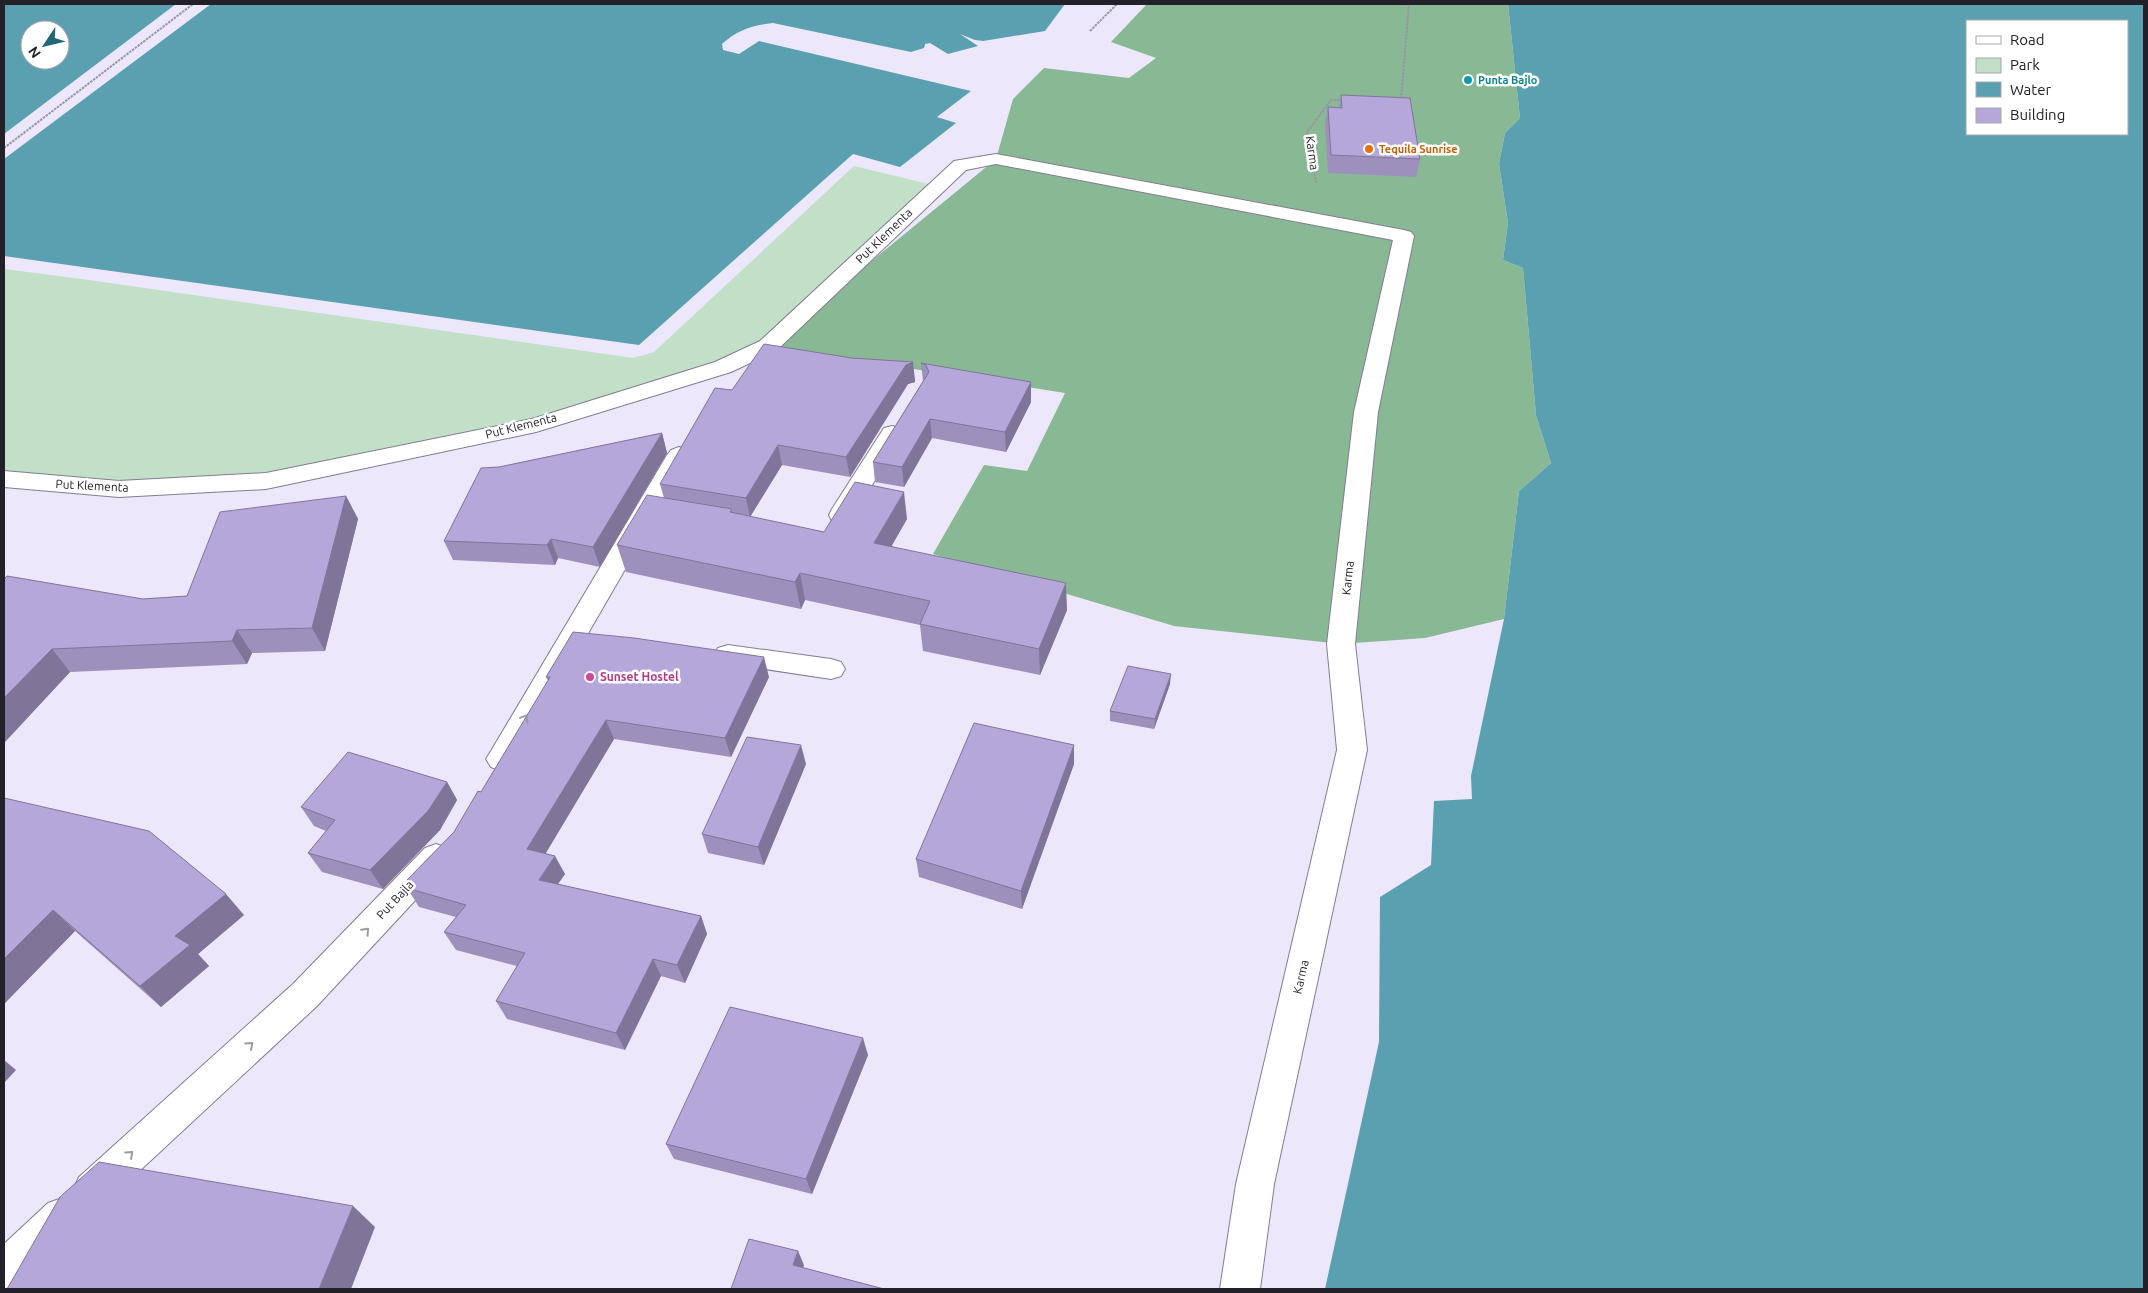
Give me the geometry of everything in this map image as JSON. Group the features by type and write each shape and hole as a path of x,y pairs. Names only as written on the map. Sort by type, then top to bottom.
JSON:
{"street":[{"name":"Put Klementa","path":"4,479 119,489 266,481 536,425 723,367 768,346 960,165 996,159 1404,236"},
{"name":"Karma","path":"1240,1289 1255,1184 1352,750 1341,644 1366,412 1404,236"},
{"path":"488,780 590,637 658,513 723,367"},
{"path":"830,532 903,415"},
{"path":"703,652 831,668"},
{"name":"Put Bajla","path":"4,1270 305,995 452,840"}],"path":[{"path":"4,148 193,4"},
{"path":"1090,31 1117,4"},
{"path":"1394,99 1402,99 1409,4"},
{"name":"Karma","path":"1316,184 1307,132 1331,100 1349,100"}],"green space":[{"path":"1147,4 1508,4 1520,118 1505,133 1499,164 1508,223 1503,260 1523,268 1536,415 1551,463 1519,491 1504,619 1425,638 1341,644 1174,626 933,554 984,465 1027,471 1065,393 768,346 996,159 1013,99 1044,68 1129,78 1156,58 1111,42"},
{"path":"854,166 937,186 768,346 536,425 266,481 119,489 4,479 4,269 633,358 654,352"}],"water":[{"path":"4,4 176,4 4,134"},
{"path":"211,4 1065,4 1045,31 983,41 960,34 978,46 948,54 930,43 925,44 924,48 911,52 773,23 746,29 728,39 722,44 723,50 739,54 759,41 971,91 937,117 956,123 900,167 853,154 639,345 4,256 4,159"},
{"path":"1508,4 2144,4 2144,1289 1325,1289 1379,1042 1380,897 1431,865 1434,801 1472,799 1471,776 1504,619 1519,491 1551,463 1536,415 1523,268 1503,260 1508,223 1499,164 1505,133 1520,118"}],"building":[{"name":"Tequila Sunrise","path":"1341,95 1410,98 1420,159 1331,155 1328,107 1342,108"},
{"path":"764,344 852,358 913,362 906,365 846,457 778,445 746,498 660,484 715,388 732,390"},
{"path":"921,363 1031,382 1005,432 930,419 902,467 873,462 929,372 926,365"},
{"path":"662,433 593,547 551,539 547,545 444,541 481,468 499,467"},
{"path":"855,482 904,492 874,543 1066,583 1039,649 920,624 930,601 800,573 795,582 617,545 647,495 732,509 730,512 824,532"},
{"path":"346,496 312,628 237,630 232,641 52,649 4,698 4,579 7,576 143,599 187,596 220,512"},
{"path":"573,632 634,638 764,657 725,738 606,720 527,849 555,856 539,880 701,916 677,965 653,959 616,1033 496,1001 525,953 444,932 466,905 407,888 412,882 407,880 454,832 478,791 481,792 550,677 546,677"},
{"path":"1128,666 1171,674 1155,719 1110,711"},
{"path":"974,723 1074,745 1021,891 916,859"},
{"path":"747,737 801,745 758,847 702,834"},
{"path":"348,752 447,782 428,811 370,870 308,853 335,820 301,807"},
{"path":"4,798 149,831 226,894 175,936 190,945 140,986 53,910 4,959"},
{"path":"730,1007 863,1038 806,1179 666,1144"},
{"path":"99,1162 353,1206 319,1289 7,1289 60,1197"},
{"path":"749,1239 798,1251 793,1265 884,1289 731,1289"}],"place":[{"name":"Punta Bajlo","path":"1468,80"},
{"name":"Tequila Sunrise","path":"1369,149"},
{"name":"Sunset Hostel","path":"590,677"}]}
